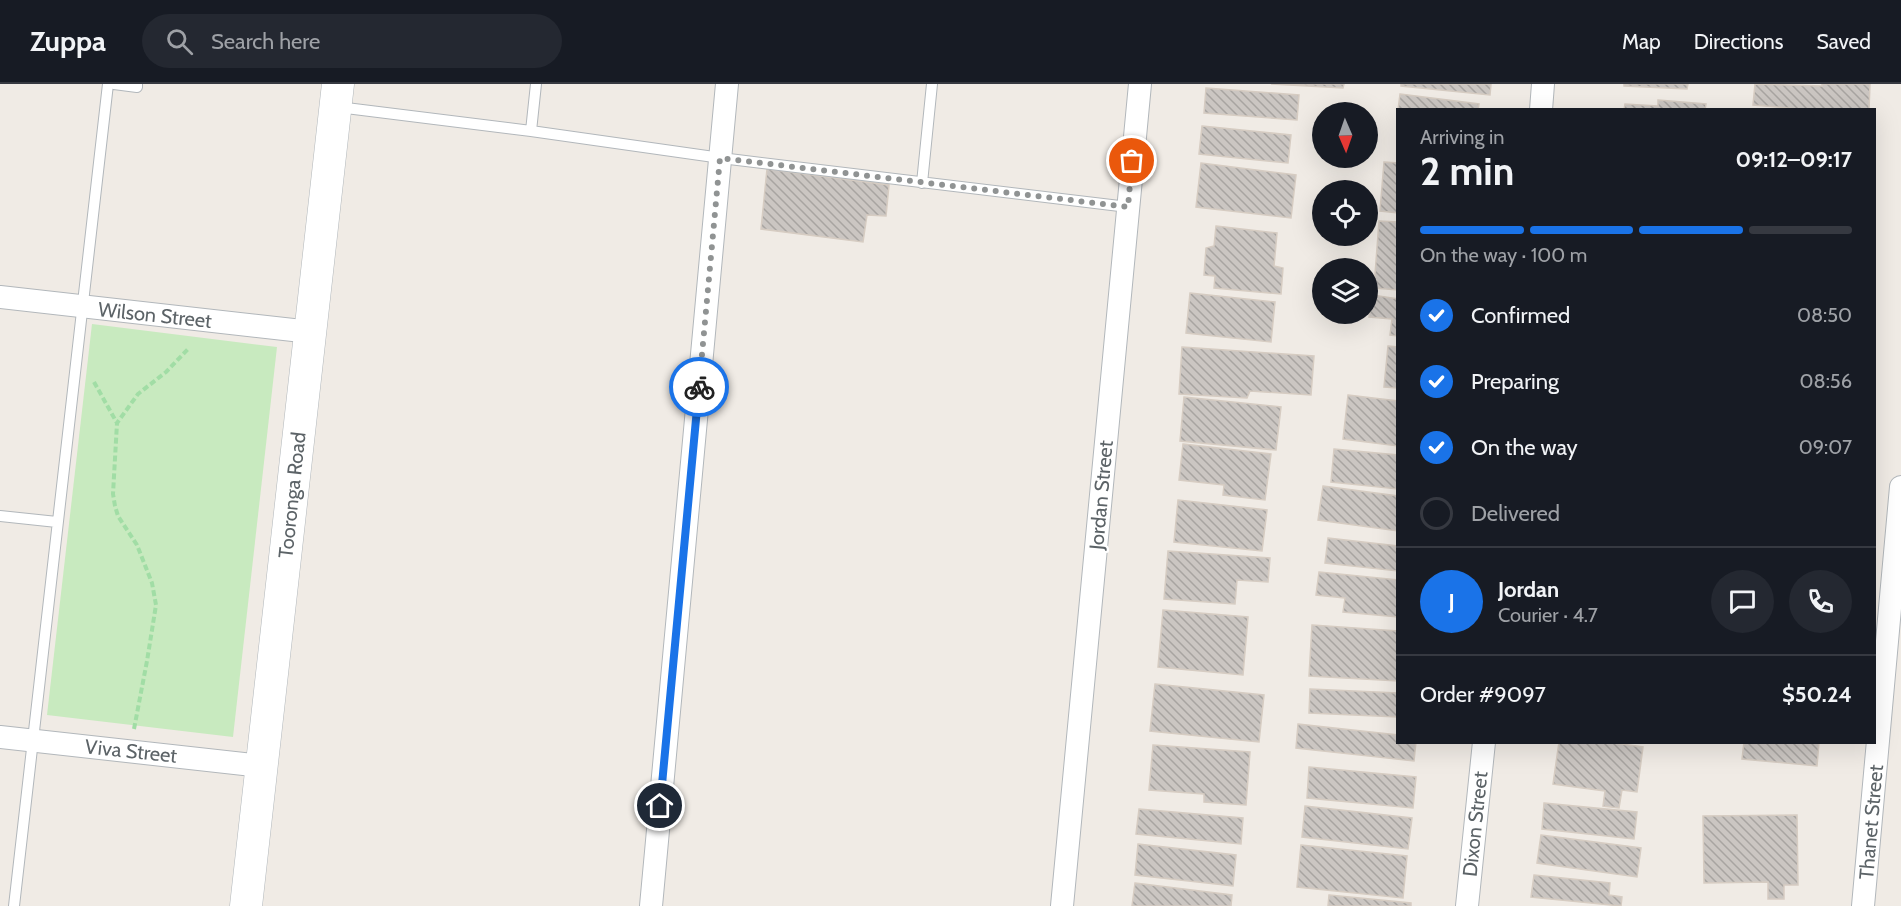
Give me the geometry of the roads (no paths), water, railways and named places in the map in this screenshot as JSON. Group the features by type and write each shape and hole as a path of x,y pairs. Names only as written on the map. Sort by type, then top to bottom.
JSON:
{"main road":[{"name":"Tooronga Road","path":"246,906 337,95"}],"street":[{"path":"651,906 727,84"},
{"name":"Jordan Street","path":"1062,906 1140,84"},
{"path":"1541,108 1543,84"},
{"name":"Wilson Street","path":"0,297 310,332"},
{"name":"Thanet Street","path":"1876,721 1881,634 1899,528 1901,487"},
{"name":"Viva Street","path":"0,737 262,766"},
{"name":"Dixon Street","path":"1467,906 1484,744"},
{"name":"Thanet Street","path":"1863,906 1874,744"}],"lane":[{"path":"14,906 108,84"},
{"path":"114,84 137,87 137,84"},
{"path":"531,131 536,84"},
{"path":"922,183 932,84"},
{"path":"337,95 531,131 720,158 1128,207"},
{"path":"0,516 57,522"}]}
